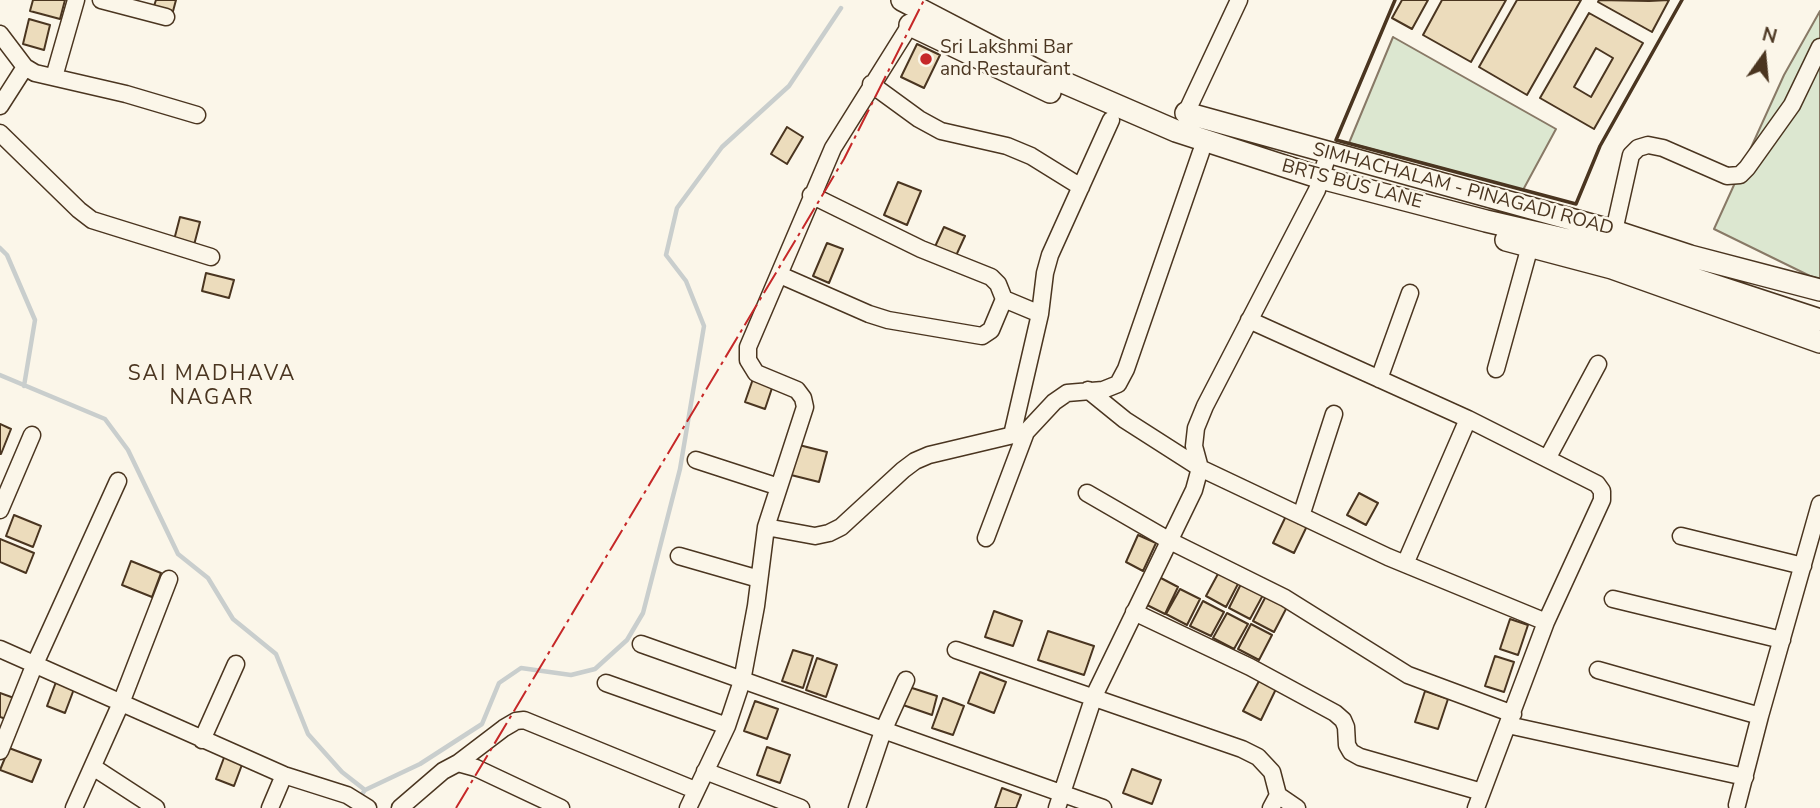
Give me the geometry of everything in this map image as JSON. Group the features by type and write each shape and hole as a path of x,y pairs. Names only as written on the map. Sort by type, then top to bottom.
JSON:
{"main road":[{"name":"BRTS BUS LANE","path":"902,0 1042,73 1108,103 1319,184 1594,246 1820,320"},
{"name":"SIMHACHALAM - PINAGADI ROAD","path":"910,24 1111,120 1201,152 1612,268 1820,342"},
{"name":"SIMHACHALAM - PINAGADI ROAD","path":"1186,113 1614,231 1690,256 1820,290"}],"street":[{"path":"54,77 75,0"},
{"path":"102,0 166,17"},
{"path":"1186,113 1239,0"},
{"path":"688,808 727,726 743,681 766,527 804,407 803,398 797,390 756,373 748,360 748,347 833,148 910,24"},
{"path":"0,34 25,67 197,115"},
{"path":"1614,231 1631,155 1638,148 1648,145 1663,148 1727,176 1740,175 1748,169 1792,104 1820,47"},
{"path":"0,106 25,67"},
{"path":"871,85 941,131 1007,146 1031,156 1081,187"},
{"path":"986,538 1019,433 1050,255 1111,120"},
{"path":"0,133 92,220 211,257"},
{"path":"766,527 815,536 830,533 841,527 915,461 929,455 1019,433 1067,393 1114,387 1122,378 1201,152"},
{"path":"1060,801 1094,696 1194,490 1200,468 1194,446 1196,428 1205,406 1319,184 1328,154"},
{"path":"780,275 888,320 982,336 991,330 1004,299 998,284 991,277 921,249 811,195"},
{"path":"1496,369 1530,246"},
{"path":"1379,379 1410,293"},
{"path":"1004,299 1040,314"},
{"path":"1134,612 1250,667 1335,713 1346,727 1346,745 1360,757 1479,800 1546,622 1602,500 1602,491 1597,484 1468,419 1248,320"},
{"path":"1547,459 1598,364"},
{"path":"1088,390 1125,420 1200,468 1405,564 1546,622"},
{"path":"1301,516 1334,414"},
{"path":"1405,564 1468,419"},
{"path":"0,510 32,435"},
{"path":"696,460 779,487"},
{"path":"0,751 34,666 118,481"},
{"path":"1087,494 1170,541 1285,598 1408,675 1510,719 1745,777"},
{"path":"1737,805 1820,505"},
{"path":"1681,536 1803,566"},
{"path":"679,556 759,579"},
{"path":"74,808 121,703 169,579"},
{"path":"1613,599 1782,640"},
{"path":"641,644 883,731 1060,801 1103,808"},
{"path":"0,649 284,775 347,795 368,808"},
{"path":"956,650 1094,696 1250,753 1258,757 1272,772 1274,802 1297,808"},
{"path":"202,740 236,664"},
{"path":"1598,670 1760,716"},
{"path":"857,808 883,731 906,680"},
{"path":"606,683 727,726"},
{"path":"400,808 443,771 458,764 504,728 524,720 695,790"},
{"path":"458,764 476,768 561,808"},
{"path":"93,767 156,808"},
{"path":"705,771 802,808"},
{"path":"270,808 284,775"}],"green space":[{"path":"1820,11 1820,279 1714,229 1784,75"},
{"path":"1393,37 1556,129 1523,190 1349,143"}],"building":[{"path":"33,0 65,0 60,19 30,11"},
{"path":"156,0 176,0 172,15 153,9"},
{"path":"1402,0 1428,0 1412,29 1392,18"},
{"path":"1442,0 1506,0 1471,62 1423,35"},
{"path":"1517,0 1581,0 1527,95 1479,67"},
{"path":"1669,0 1652,32 1598,2"},
{"path":"1589,13 1643,43 1594,129 1540,98","holes":["1596,48 1613,58 1591,97 1574,87"]},
{"path":"29,19 50,25 44,50 23,44"},
{"path":"917,44 940,55 924,88 901,77"},
{"path":"787,127 803,137 787,164 771,154"},
{"path":"898,182 921,191 907,225 884,215"},
{"path":"180,217 200,222 194,245 174,240"},
{"path":"944,227 965,236 954,260 933,251"},
{"path":"827,243 843,249 829,283 813,276"},
{"path":"206,273 234,280 229,298 202,291"},
{"path":"754,376 774,382 765,409 745,402"},
{"path":"0,424 11,429 1,454 0,454"},
{"path":"799,445 827,452 819,482 791,475"},
{"path":"1359,493 1378,503 1366,525 1347,515"},
{"path":"14,515 41,526 33,547 6,536"},
{"path":"1286,516 1307,526 1294,553 1273,543"},
{"path":"1138,535 1156,543 1143,571 1126,562"},
{"path":"0,539 34,553 26,573 0,562"},
{"path":"131,561 161,573 152,597 122,585"},
{"path":"1219,572 1239,582 1226,607 1206,596"},
{"path":"1159,577 1178,587 1165,614 1145,604"},
{"path":"1241,584 1263,595 1250,619 1229,608"},
{"path":"1180,589 1200,599 1187,625 1166,614"},
{"path":"1266,596 1287,607 1274,632 1253,621"},
{"path":"1203,601 1224,612 1211,636 1190,626"},
{"path":"994,611 1022,621 1013,646 985,637"},
{"path":"1227,613 1248,624 1234,649 1213,638"},
{"path":"1510,619 1528,625 1518,655 1500,649"},
{"path":"1251,624 1272,635 1259,660 1238,649"},
{"path":"1048,631 1094,646 1084,675 1038,660"},
{"path":"793,650 813,656 803,688 782,681"},
{"path":"1495,656 1514,662 1504,692 1485,686"},
{"path":"817,658 837,665 826,697 806,690"},
{"path":"980,672 1006,682 994,713 968,703"},
{"path":"1259,681 1276,689 1261,720 1243,711"},
{"path":"56,682 74,689 65,713 47,706"},
{"path":"909,687 937,696 932,715 903,705"},
{"path":"1425,691 1448,699 1438,729 1415,722"},
{"path":"0,693 14,698 6,719 0,717"},
{"path":"943,698 964,706 953,735 932,728"},
{"path":"755,701 778,709 767,739 744,731"},
{"path":"767,747 790,755 780,783 757,775"},
{"path":"9,748 41,760 32,782 0,770"},
{"path":"225,755 243,762 234,786 216,779"},
{"path":"1132,769 1161,780 1152,804 1123,793"},
{"path":"1002,788 1021,795 1016,808 995,808"}],"waterway":[{"path":"352,808 365,790 420,764 482,724 499,683 521,668 571,675 595,669 627,640 643,613 680,469 704,326 686,281 666,255 677,208 722,147 789,86 841,8"},
{"path":"0,248 7,255 35,320 24,386"},
{"path":"0,375 105,419 128,450 178,554 208,578 233,619 276,654 308,734 342,772 365,790"}],"wall":[{"path":"1395,0 1336,140 1576,204 1600,146 1682,0"}],"power":[{"path":"456,808 844,159 924,0"}],"place":[{"name":"Sri Lakshmi Bar and Restaurant","path":"926,59"}],"district":[{"name":"SAI MADHAVA NAGAR","path":"212,387"}]}
